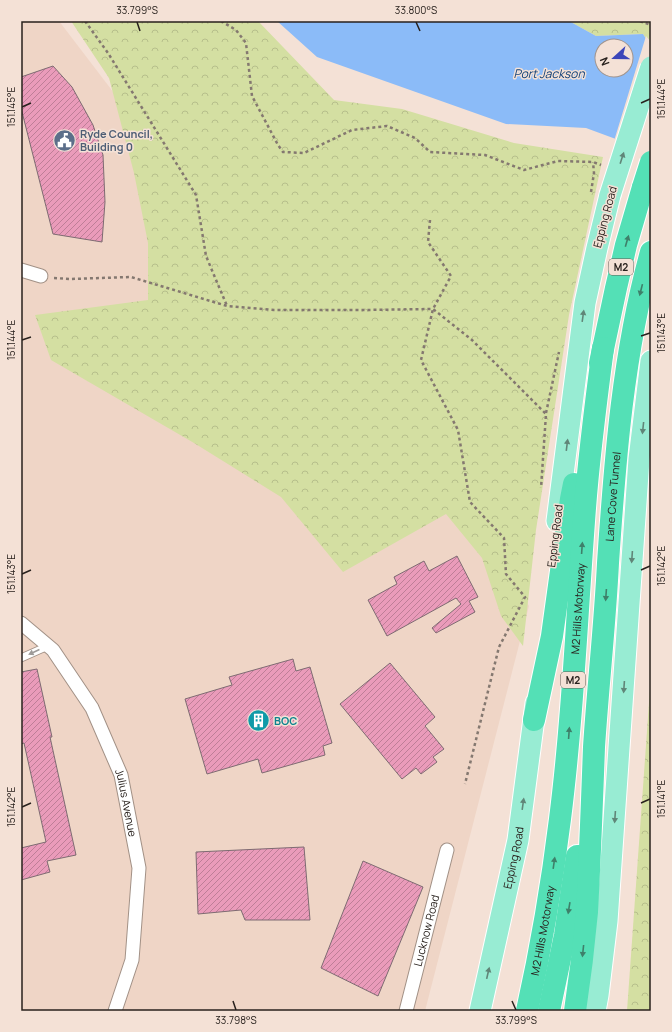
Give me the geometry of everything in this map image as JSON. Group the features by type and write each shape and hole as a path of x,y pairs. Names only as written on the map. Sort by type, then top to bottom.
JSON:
{"highway":[{"name":"M2","path":"534,720 552,636 571,499 626,245 651,162"},
{"name":"Lane Cove Tunnel","path":"594,745 618,432 626,366 638,304 651,252"},
{"name":"M2 Hills Motorway","path":"527,1011 539,956 560,820 568,745 591,438 603,348"},
{"name":"M2","path":"575,1011 586,912 594,745"},
{"name":"M2 Hills Motorway","path":"549,1011 565,935 594,745"}],"main road":[{"name":"Epping Road","path":"480,1011 518,840 534,720 576,368 585,303 597,248 600,194 651,67"},
{"path":"595,1011 607,921 639,459 651,361"}],"street":[{"path":"21,270 41,276"},
{"name":"Julius Avenue","path":"21,623 52,650 92,708 121,775 139,868 132,960 115,1011"},
{"name":"Lucknow Road","path":"406,1011 447,850"}],"lane":[{"path":"21,658 48,646"}],"path":[{"path":"85,21 108,53 196,195 206,256 227,306"},
{"path":"221,21 236,30 246,43 252,96 283,152 304,153 352,130 387,126 416,138 430,152 485,155 524,170 558,161 593,162 594,173 600,194"},
{"path":"640,21 651,25"},
{"path":"430,220 428,242 451,276 433,309 421,360 458,430 470,502 504,538 506,574 525,597 499,647 465,784"},
{"path":"41,276 70,279 131,277 227,306 274,310 433,309 472,340 546,414 541,489"}],"shaded area":[{"path":"21,21 59,21 217,228 387,355 529,606 425,1011 21,1011"}],"green space":[{"path":"71,21 258,21 334,100 402,109 514,143 603,157 569,315 536,530 523,646 501,616 482,558 446,514 343,572 281,497 194,443 51,360 35,315 148,300 148,243 134,173 109,78"},
{"path":"569,21 651,21 651,32 648,42 643,34 596,36"},
{"path":"651,675 651,1011 627,1011"}],"water":[{"name":"Port Jackson","path":"277,21 569,21 596,36 643,34 648,42 651,152 586,128 506,124 317,57"}],"pier":[{"path":"646,36 651,42 651,154 614,141"}],"building":[{"name":"Ryde Council, Building 0","path":"53,66 72,87 93,125 103,155 105,202 102,242 53,234 21,108 21,77"},
{"path":"457,556 478,597 469,601 475,612 436,633 432,628 461,604 456,598 387,636 368,600 397,584 394,577 424,561 429,571"},
{"name":"BOC","path":"293,659 296,671 310,667 332,743 323,746 325,755 262,773 258,759 207,774 185,699 232,685 229,677"},
{"path":"390,663 435,717 425,726 444,749 433,757 437,762 421,774 416,768 402,779 340,704"},
{"path":"37,669 52,737 50,737 76,855 47,861 50,872 21,880 21,848 46,842 24,743 21,744 21,672"},
{"path":"304,847 310,920 245,920 241,910 198,914 196,852"},
{"path":"363,861 423,887 378,996 321,968"}],"place":[{"name":"Ryde Council, Building 0","path":"64,140"},
{"name":"BOC","path":"259,721"}]}
